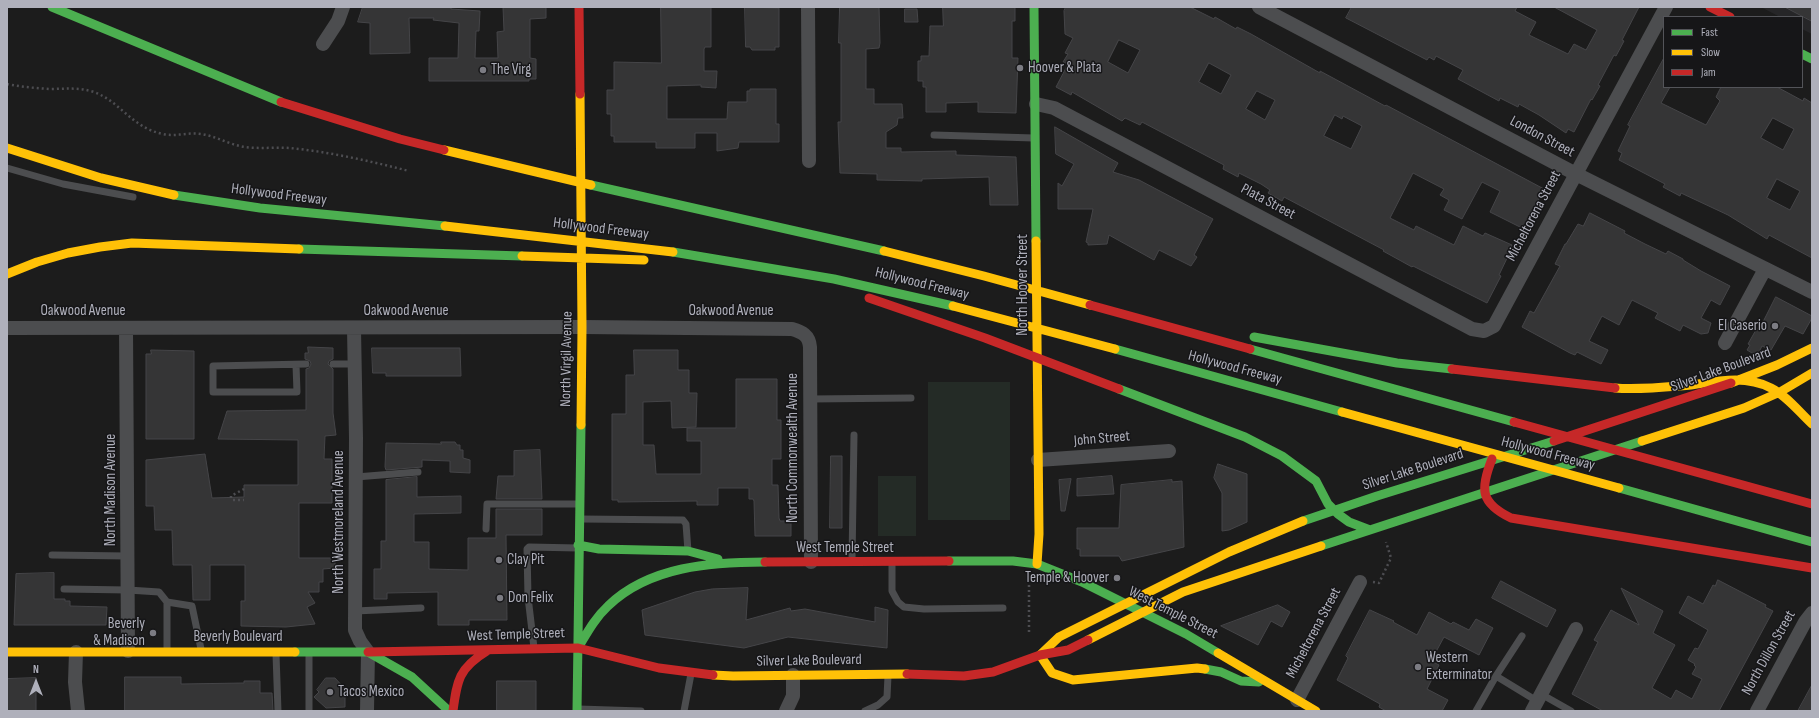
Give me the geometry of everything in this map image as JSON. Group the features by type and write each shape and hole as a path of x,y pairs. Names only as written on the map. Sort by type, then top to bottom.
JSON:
{"main road":[{"name":"Hollywood Freeway","path":"52,7 287,104 400,139 526,171 813,234 984,276 1812,504"},
{"name":"North Virgil Avenue","path":"577,710 582,327 579,7"},
{"name":"North Hoover Street","path":"1034,7 1039,542 1037,564"},
{"path":"1710,7 1728,16"},
{"path":"110,21 142,44"},
{"path":"1803,54 1812,59"},
{"name":"Hollywood Freeway","path":"7,148 134,187 260,207 636,246 774,267 867,285 985,314 1625,489 1812,542"},
{"path":"7,274 44,259 73,251 103,245 132,243 526,257 636,260 731,260"},
{"path":"774,267 985,338 1208,422 1273,451 1316,481 1333,510 1343,520 1370,530"},
{"path":"1090,305 1214,329"},
{"path":"1245,335 1397,363 1618,388 1661,388 1739,379 1760,383 1780,392 1812,424"},
{"name":"Silver Lake Boulevard","path":"1040,655 1059,637 1248,543 1292,525 1333,510 1492,459 1602,427 1739,379 1789,360 1812,348"},
{"name":"Silver Lake Boulevard","path":"578,648 659,668 691,673 733,676 888,674 964,676 993,672 1040,655 1068,650 1183,592 1212,581 1744,408 1780,392 1812,373"},
{"path":"1492,459 1484,476 1483,486 1484,493 1490,505 1499,513 1526,522 1812,568"},
{"path":"578,546 614,550 688,551 732,562"},
{"name":"West Temple Street","path":"368,652 487,651 578,648 597,618 619,598 643,583 688,567 732,562 1013,561 1037,564 1082,582 1186,634 1316,711"},
{"path":"454,711 458,675 466,664 487,651"},
{"name":"Beverly Boulevard","path":"7,652 368,652 394,664 414,677 424,685 449,711"},
{"path":"1040,655 1049,672 1058,677 1073,680 1197,668 1221,672 1241,681 1269,684"}],"street":[{"path":"323,44 338,21 343,7"},
{"path":"808,7 809,161"},
{"name":"London Street","path":"1259,7 1576,174 1812,292"},
{"name":"Micheltorena Street","path":"1484,331 1494,326 1666,7"},
{"name":"Plata Street","path":"1036,104 1054,108 1472,329 1484,331"},
{"path":"1726,343 1765,269"},
{"name":"Oakwood Avenue","path":"7,328 354,329 582,327 792,329 805,334"},
{"name":"North Madison Avenue","path":"126,328 128,651"},
{"name":"North Westmoreland Avenue","path":"354,329 356,477 355,630 360,641 368,652"},
{"name":"North Commonwealth Avenue","path":"805,334 809,341 810,347 811,562"},
{"name":"John Street","path":"1038,460 1169,451"},
{"name":"Micheltorena Street","path":"1297,700 1360,582"},
{"name":"North Dillon Street","path":"1757,711 1805,622 1812,613"},
{"path":"1537,702 1576,629"},
{"path":"76,652 75,682 78,711"},
{"path":"366,711 368,652"},
{"path":"786,711 793,696 793,675"}],"lane":[{"path":"934,135 1036,138"},
{"path":"7,141 25,154"},
{"path":"7,168 63,184 139,198"},
{"path":"169,202 260,207"},
{"path":"296,365 296,392 213,392 213,366 306,364"},
{"path":"333,364 355,364"},
{"path":"810,399 912,398"},
{"path":"852,562 854,435"},
{"path":"356,477 418,472"},
{"path":"486,529 487,504 579,504"},
{"path":"579,519 683,520 686,524 688,567"},
{"path":"534,649 528,597 527,549 578,546"},
{"path":"52,555 128,556"},
{"path":"892,562 892,591 898,602 904,607 924,609 1003,608"},
{"path":"64,589 159,592 166,602 167,651"},
{"path":"166,602 192,606 201,651"},
{"path":"355,611 421,608"},
{"path":"1476,711 1496,676 1522,636"},
{"path":"276,651 278,711"},
{"path":"309,651 309,711"},
{"path":"684,711 691,673"},
{"path":"865,711 878,705 886,697 888,674"},
{"path":"1496,676 1537,702 1571,711"},
{"path":"577,710 641,711"}],"path":[{"path":"7,84 50,89 80,88 94,92 108,99 138,124 149,131 175,136 192,133 205,134 230,144 247,147 288,148 314,151 409,171"},
{"path":"244,489 231,496 232,499 244,500"},
{"path":"1360,582 1379,582 1391,558 1385,539"},
{"path":"1029,585 1029,634"}],"shaded area":[{"path":"1761,7 1812,7 1812,34 1803,30 1803,16 1778,16"},
{"path":"928,382 1010,382 1010,520 928,520"},
{"path":"878,476 916,476 916,536 878,536"}],"building":[{"path":"363,7 451,7 451,9 480,11 479,31 476,31 475,58 498,58 497,32 504,31 503,7 546,7 546,18 530,19 530,58 536,59 536,79 529,79 529,81 429,81 429,58 458,58 459,23 433,20 434,18 409,18 410,53 370,54 370,23 358,22"},
{"path":"661,7 711,7 711,47 705,47 704,49 704,71 717,71 716,88 701,87 701,85 667,86 667,119 727,119 728,102 747,102 747,91 750,91 750,89 776,89 776,124 779,124 779,142 739,142 738,148 717,151 717,133 695,133 695,148 656,148 656,142 614,142 614,136 611,136 611,114 607,114 607,90 614,90 614,62 661,63"},
{"path":"745,7 779,8 779,47 775,47 775,50 752,50 750,47 746,47"},
{"path":"840,7 879,7 880,43 879,48 866,49 866,89 874,89 874,104 902,104 903,118 898,118 897,125 886,132 886,148 901,148 901,152 956,151 956,155 1016,157 1018,205 990,205 989,177 922,179 922,181 877,180 877,174 840,173 838,122 841,122 841,43 839,43"},
{"path":"943,7 1015,7 1015,21 1012,21 1012,58 1018,58 1016,113 978,112 978,102 946,103 946,112 926,112 926,87 923,87 923,81 918,81 918,61 921,61 921,56 929,56 930,26 943,26"},
{"path":"1066,7 1190,7 1214,19 1215,17 1236,29 1237,27 1251,34 1320,73 1320,71 1544,189 1524,229 1490,212 1500,191 1482,182 1462,219 1444,210 1449,200 1440,195 1444,189 1413,173 1390,218 1414,230 1416,226 1454,245 1463,226 1483,236 1485,233 1512,245 1499,275 1501,276 1487,303 1413,266 1412,267 1383,251 1384,250 1284,197 1282,201 1268,193 1270,190 1261,184 1239,173 1238,177 1223,169 1224,165 1142,122 1140,125 1125,118 1122,121 1072,92 1071,95 1056,87 1068,64 1063,62 1068,54 1065,53 1073,38 1065,34 1064,11","holes":["1119,40 1140,50 1128,73 1108,62","1209,63 1231,75 1221,94 1199,82","1257,91 1275,100 1265,120 1246,109","1335,115 1342,119 1343,116 1362,126 1351,149 1324,136"]},
{"path":"1352,7 1517,7 1515,11 1536,22 1529,35 1568,54 1574,44 1586,50 1597,30 1554,7 1639,7 1622,40 1624,41 1616,56 1614,55 1598,85 1600,86 1592,100 1591,99 1574,132 1568,129 1566,133 1519,104 1518,107 1500,98 1499,101 1458,79 1463,70 1436,56 1434,60 1429,57 1427,60 1346,18"},
{"path":"1785,7 1812,7 1812,21"},
{"path":"905,9 917,9 918,22 905,22"},
{"path":"1663,60 1663,88 1669,88 1661,103 1706,125 1720,101 1716,97 1720,88 1779,88 1803,101 1804,98 1812,103 1812,258 1769,235 1767,239 1728,215 1681,193 1680,196 1663,187 1665,184 1619,160 1622,153 1618,151 1630,126 1628,125","holes":["1773,118 1794,129 1783,150 1761,138","1777,179 1800,191 1790,210 1767,198"]},
{"path":"1055,127 1118,163 1113,172 1139,180 1213,219 1194,255 1197,257 1191,266 1159,250 1154,260 1109,235 1107,244 1088,245 1086,242 1093,209 1058,209 1058,183 1062,186 1074,164 1056,154"},
{"path":"1590,213 1625,231 1624,233 1645,244 1666,254 1668,251 1730,286 1720,305 1711,300 1701,318 1711,323 1708,333 1701,334 1683,325 1680,331 1655,318 1658,313 1632,300 1619,325 1602,316 1589,341 1608,350 1601,364 1577,352 1575,355 1570,353 1522,327 1530,311 1534,313 1560,266 1555,264 1565,244 1578,224 1583,226"},
{"path":"1776,297 1812,316 1812,318 1803,334 1785,326 1771,350 1762,346 1757,356 1747,350 1750,345 1748,344 1757,328 1759,329"},
{"path":"308,347 333,348 333,359 329,361 328,364 333,369 333,413 336,435 325,436 324,459 332,459 332,503 299,503 299,558 335,558 335,568 323,569 323,582 319,582 319,592 308,592 315,603 307,607 315,624 286,627 241,626 241,601 245,601 245,565 210,565 210,600 193,600 192,565 173,565 172,530 155,530 154,506 146,506 146,460 205,454 212,498 244,497 244,485 298,485 298,440 218,439 227,411 306,410 306,369 309,368 311,364 310,361 305,359 305,353 308,353"},
{"path":"372,348 460,348 461,376 386,376 386,373 373,373"},
{"path":"151,350 194,351 194,439 146,439 146,354 151,354"},
{"path":"634,350 678,350 678,370 689,370 689,393 697,393 696,427 672,428 671,401 643,402 643,445 654,445 656,474 701,474 701,441 687,441 687,428 736,428 736,379 777,379 777,420 781,420 781,459 772,459 772,485 778,485 779,518 780,521 791,521 791,536 755,536 754,501 753,499 749,499 749,488 718,488 718,505 697,505 697,501 618,502 618,500 612,500 612,414 626,414 626,375 634,375"},
{"path":"441,442 455,442 457,445 460,445 460,450 463,450 463,458 470,460 470,473 450,472 450,461 422,460 422,467 386,470 386,443 441,444"},
{"path":"540,450 542,499 496,499 498,476 514,476 514,451"},
{"path":"831,456 842,456 842,528 830,528"},
{"path":"1218,464 1247,474 1247,522 1229,530 1222,531 1222,493 1214,478"},
{"path":"1112,476 1114,494 1077,496 1077,479"},
{"path":"417,477 417,497 461,496 461,513 414,514 414,542 429,542 429,569 468,570 468,538 496,538 496,509 542,509 542,535 506,535 507,620 469,620 469,625 438,625 438,592 387,593 387,599 374,599 374,569 381,569 381,541 386,541 386,480"},
{"path":"1071,479 1065,511 1061,511 1059,480"},
{"path":"1172,480 1172,482 1182,481 1184,547 1122,561 1119,556 1080,556 1080,549 1077,549 1077,528 1119,528 1121,485"},
{"path":"54,573 54,599 65,599 65,601 70,601 70,606 107,607 106,625 14,625 16,574"},
{"path":"1718,580 1766,605 1765,607 1773,611 1719,711 1603,711 1572,694 1598,642 1594,640 1611,610 1639,625 1621,588 1663,611 1653,633 1675,645 1652,688 1671,699 1676,690 1692,699 1702,679 1692,674 1696,667 1694,665 1695,664 1688,660 1695,648 1698,649 1708,630 1679,613 1688,596 1703,604 1713,585 1715,586"},
{"path":"1501,581 1556,610 1547,627 1492,598"},
{"path":"748,588 746,620 790,608 791,611 805,609 875,622 875,607 888,610 887,648 788,637 744,648 645,635 642,610 695,592 712,589"},
{"path":"1278,605 1290,612 1282,627 1271,621 1258,645 1221,626"},
{"path":"1370,610 1394,621 1393,622 1417,635 1429,612 1451,624 1453,622 1469,630 1476,619 1493,628 1479,655 1444,637 1431,661 1439,665 1427,689 1448,700 1442,711 1386,711 1379,707 1380,704 1337,680 1348,658 1346,656"},
{"path":"125,677 181,677 181,684 244,683 244,681 260,681 260,693 272,693 273,711 125,711"},
{"path":"36,678 36,711 7,711 7,679"},
{"path":"326,678 335,678 345,689 345,707 326,708 314,697 319,692 317,690"},
{"path":"497,681 536,681 536,711 497,711"},
{"path":"1812,685 1812,711 1798,711"}],"traffic: fast":[{"path":"52,7 281,102"},
{"path":"1034,7 1036,241"},
{"path":"1803,54 1812,59"},
{"path":"591,185 884,251"},
{"path":"174,195 260,208 445,226"},
{"path":"299,249 522,256"},
{"path":"673,252 834,279 953,306"},
{"path":"1254,337 1397,363 1452,369"},
{"path":"1115,349 1342,412"},
{"path":"1250,349 1514,422"},
{"path":"1119,389 1245,437 1282,456 1316,481 1328,504 1338,514 1349,522 1370,530"},
{"path":"577,711 581,425"},
{"path":"1303,521 1377,496 1554,441"},
{"path":"1321,546 1642,441"},
{"path":"1619,488 1812,542"},
{"path":"578,545 599,549 688,551 718,559"},
{"path":"949,561 1013,561 1037,564 1082,582 1186,634 1218,653"},
{"path":"578,648 603,611 624,593 642,582 662,574 703,565 765,562"},
{"path":"295,652 368,652 412,677 449,711"},
{"path":"1205,669 1221,672 1241,681 1259,682"}],"traffic: slow":[{"path":"580,94 582,327 581,425"},
{"path":"7,148 101,178 174,195"},
{"path":"444,150 591,185"},
{"path":"445,226 673,252"},
{"path":"1036,241 1039,534 1037,564"},
{"path":"7,274 37,262 68,253 132,243 299,249"},
{"path":"884,251 1090,305"},
{"path":"522,256 644,260"},
{"path":"953,306 1115,349"},
{"path":"1731,383 1777,365 1812,348"},
{"path":"1642,441 1744,408 1780,392 1812,373"},
{"path":"1615,388 1634,389 1691,385 1732,380 1752,381 1777,391 1812,424"},
{"path":"1342,412 1619,488"},
{"path":"1040,655 1059,637 1229,552 1303,521"},
{"path":"1088,640 1183,592 1321,546"},
{"path":"7,652 295,652"},
{"path":"1218,653 1316,711"},
{"path":"1040,655 1052,673 1073,680 1197,668 1205,669"},
{"path":"713,675 907,674"}],"traffic: jam":[{"path":"579,7 580,94"},
{"path":"1710,7 1728,16"},
{"path":"281,102 400,139 444,150"},
{"path":"869,298 985,338 1119,389"},
{"path":"1090,305 1250,349"},
{"path":"1452,369 1615,388"},
{"path":"1554,441 1731,383"},
{"path":"1514,422 1812,504"},
{"path":"1492,459 1486,479 1485,494 1493,507 1511,518 1812,568"},
{"path":"765,562 949,561"},
{"path":"907,674 964,676 993,672 1040,655 1068,650 1088,640"},
{"path":"368,652 578,648 659,668 713,675"},
{"path":"453,711 456,691 461,676 470,663 487,651"}],"place":[{"name":"Hoover & Plata","path":"1020,68"},
{"name":"The Virg","path":"483,70"},
{"name":"El Caserio","path":"1775,326"},
{"name":"Clay Pit","path":"499,560"},
{"name":"Temple & Hoover","path":"1117,578"},
{"name":"Don Felix","path":"500,598"},
{"name":"Beverly & Madison","path":"153,633"},
{"name":"Western Exterminator","path":"1418,667"},
{"name":"Tacos Mexico","path":"330,692"}]}
